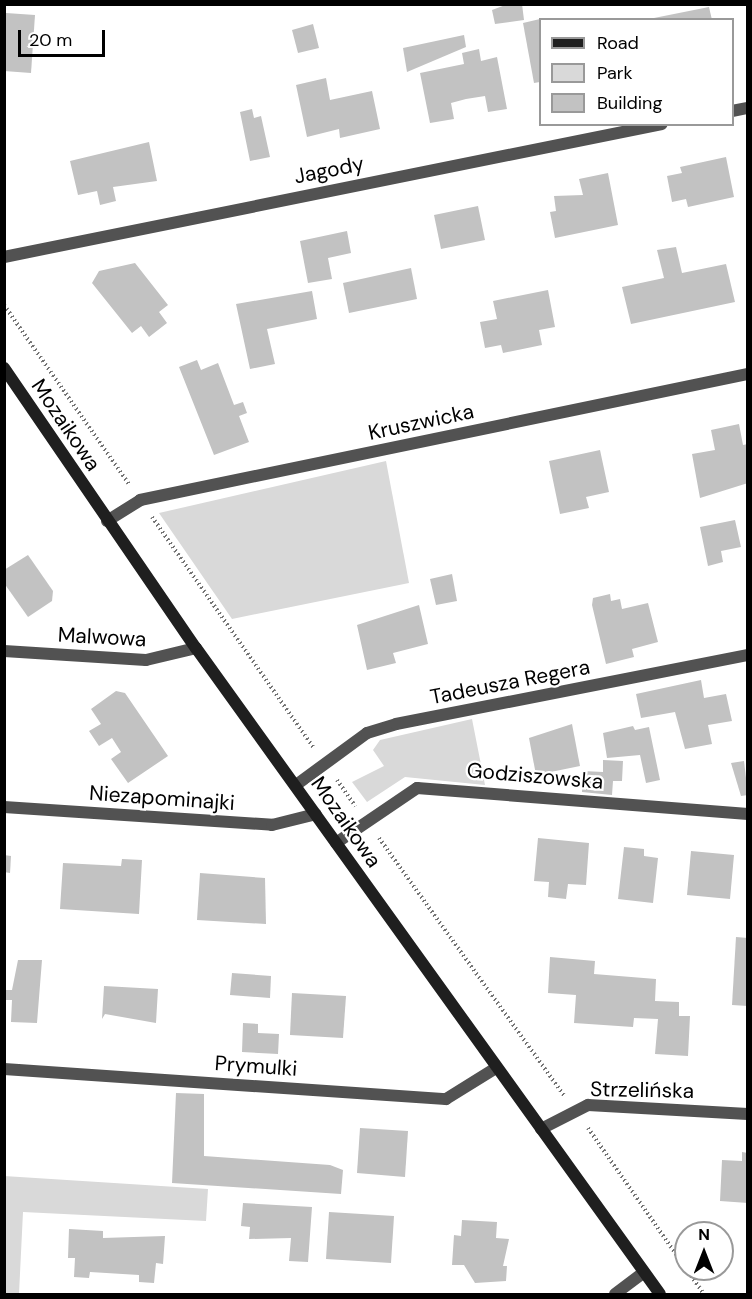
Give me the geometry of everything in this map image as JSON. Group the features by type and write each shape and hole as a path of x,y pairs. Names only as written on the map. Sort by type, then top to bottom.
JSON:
{"street":[{"name":"Jagody","path":"4,257 85,237 652,126"},
{"name":"Mozaikowa","path":"4,368 196,648 297,785 496,1068 660,1294"},
{"name":"Kruszwicka","path":"107,521 140,500 747,374"},
{"name":"Malwowa","path":"4,651 146,660 196,648"},
{"name":"Tadeusza Regera","path":"297,785 367,733 396,724 747,655"},
{"name":"Godziszowska","path":"336,843 410,790 429,787 747,814"},
{"name":"Niezapominajki","path":"4,807 272,825 316,814"},
{"name":"Prymulki","path":"4,1069 446,1099 496,1068"},
{"name":"Strzelińska","path":"541,1128 575,1110 602,1105 747,1114"},
{"path":"615,1294 644,1272"}],"path":[{"path":"4,305 325,764 575,1110 704,1294"}],"green space":[{"path":"386,461 409,583 232,619 159,513"},
{"path":"472,719 485,785 405,777 367,802 352,782 384,766 373,750 380,740"},
{"path":"4,1176 208,1189 206,1221 23,1212 19,1294 5,1294"}],"building":[{"path":"508,4 522,4 524,20 495,24 492,10"},
{"path":"709,7 712,18 654,18"},
{"path":"6,13 35,15 31,73 4,71"},
{"path":"539,19 539,82 534,83 523,23"},
{"path":"313,24 319,48 298,53 292,30"},
{"path":"464,35 466,47 407,72 403,48"},
{"path":"479,49 481,61 497,57 507,109 488,112 485,96 466,99 451,103 454,119 430,123 420,73 464,64 462,53"},
{"path":"326,78 330,100 372,91 380,129 340,138 339,129 307,137 296,85"},
{"path":"252,109 254,118 261,116 270,157 250,161 240,112"},
{"path":"149,142 157,181 113,187 116,201 100,205 97,191 78,195 70,161"},
{"path":"726,157 734,197 688,207 686,199 672,202 667,176 682,173 680,167"},
{"path":"608,173 618,225 555,238 550,212 556,211 554,196 583,195 579,179"},
{"path":"478,206 485,240 441,249 434,215"},
{"path":"347,231 351,253 328,258 332,279 308,283 300,241"},
{"path":"676,247 682,273 726,264 735,302 631,324 622,287 664,278 657,250"},
{"path":"135,263 168,305 159,312 167,323 149,337 141,326 132,333 92,283 99,271"},
{"path":"411,268 417,299 349,313 343,283"},
{"path":"548,290 555,327 539,330 542,345 503,353 501,345 485,348 480,322 497,319 493,301"},
{"path":"312,291 317,319 267,329 275,364 250,369 236,304"},
{"path":"197,360 201,370 218,363 234,405 243,402 247,413 239,416 249,442 214,455 179,367"},
{"path":"739,424 743,445 748,444 748,483 700,498 692,454 715,450 711,430"},
{"path":"600,450 609,492 586,497 589,508 560,514 549,461"},
{"path":"735,520 741,547 721,551 723,562 708,566 700,527"},
{"path":"28,555 53,591 52,601 28,617 4,583 4,570"},
{"path":"452,574 457,601 436,605 430,579"},
{"path":"610,594 611,601 620,599 622,609 648,603 658,642 632,649 634,657 606,664 592,605 593,598"},
{"path":"419,605 428,644 393,653 396,663 367,670 357,625"},
{"path":"701,680 704,698 726,694 732,721 708,725 712,744 685,749 675,712 641,718 636,694"},
{"path":"116,691 125,693 168,756 128,783 111,759 121,752 112,738 99,746 89,731 101,724 91,709"},
{"path":"572,724 580,766 536,775 529,738"},
{"path":"633,726 635,730 649,727 660,780 646,783 640,755 607,758 603,733"},
{"path":"603,760 623,761 622,781 613,781 612,795 582,792 583,771 603,772"},
{"path":"744,761 748,795 741,796 731,763"},
{"path":"538,838 589,843 586,885 568,884 566,899 548,897 549,882 534,881"},
{"path":"624,847 644,849 644,856 658,858 653,903 618,899"},
{"path":"691,851 734,855 730,899 687,895"},
{"path":"4,855 11,856 10,873 4,872"},
{"path":"122,859 142,860 139,914 60,909 63,863 121,866"},
{"path":"200,873 265,878 266,924 197,920"},
{"path":"736,937 748,938 748,1006 732,1005"},
{"path":"550,957 595,961 594,974 656,979 655,1001 679,1002 679,1016 690,1016 688,1056 655,1054 658,1019 634,1018 633,1027 574,1023 576,995 548,993"},
{"path":"18,960 42,960 37,1023 11,1022 12,1000 5,1000 5,990 12,990"},
{"path":"232,973 271,976 270,998 230,995"},
{"path":"104,986 158,989 156,1023 105,1014 102,1019"},
{"path":"292,993 346,996 343,1038 290,1035"},
{"path":"243,1023 258,1024 258,1033 279,1034 278,1054 242,1052"},
{"path":"176,1093 204,1094 204,1156 330,1165 343,1170 341,1194 172,1183"},
{"path":"360,1128 408,1131 405,1177 357,1173"},
{"path":"742,1152 748,1153 748,1203 720,1201 722,1160 742,1161"},
{"path":"243,1203 312,1207 308,1262 289,1261 291,1238 249,1239 250,1227 241,1226"},
{"path":"329,1212 394,1216 391,1263 326,1259"},
{"path":"462,1220 497,1222 496,1238 509,1239 503,1266 507,1266 506,1281 475,1283 464,1265 452,1265 454,1235 461,1236"},
{"path":"69,1229 103,1231 103,1238 165,1236 163,1264 156,1263 154,1283 139,1282 139,1275 90,1272 89,1278 74,1277 75,1258 68,1258"}]}
